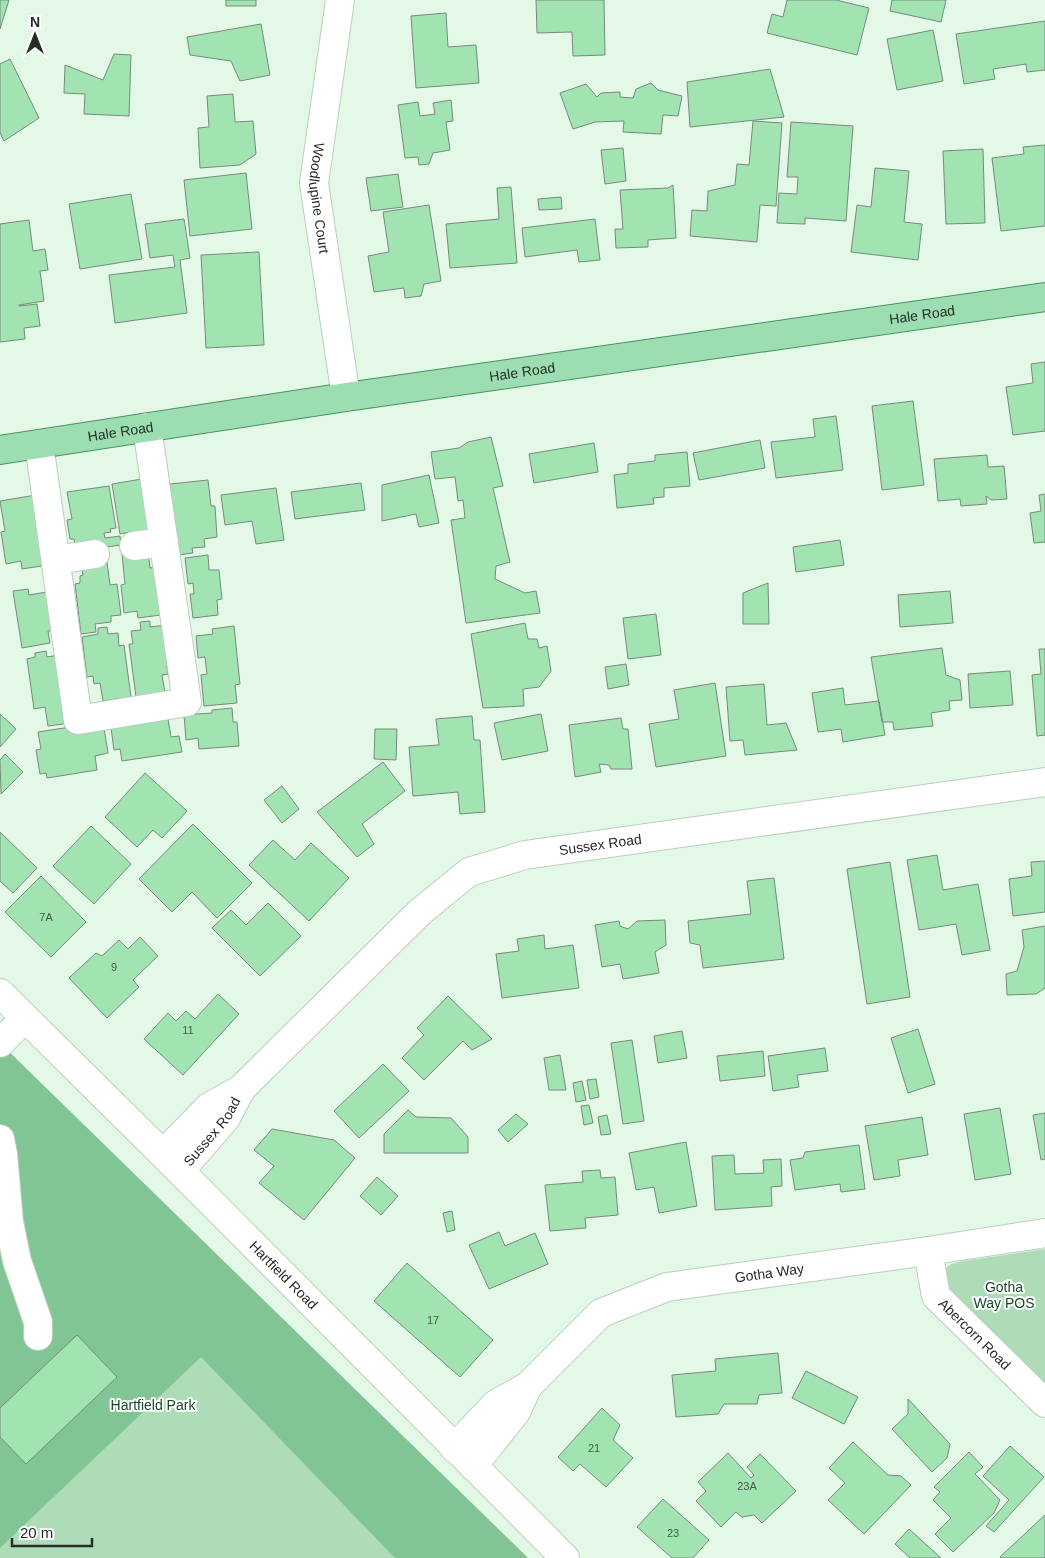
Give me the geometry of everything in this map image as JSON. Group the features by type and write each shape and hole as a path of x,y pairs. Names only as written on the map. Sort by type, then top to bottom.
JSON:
{"main road":[{"name":"Hale Road","path":"0,450 346,397 1045,297"}],"street":[{"name":"Woodlupine Court","path":"340,0 314,183 346,397"},
{"path":"39,444 78,720 187,702 147,428"},
{"path":"134,546 164,542"},
{"path":"56,560 95,554"},
{"name":"Sussex Road","path":"171,1163 209,1107 241,1089 420,912 469,872 525,855 1045,782"},
{"name":"Hartfield Road","path":"0,993 564,1558"},
{"path":"0,1043 25,1018"},
{"path":"0,1140 4,1154 9,1222 17,1261 38,1322 38,1336"},
{"name":"Gotha Way","path":"463,1457 496,1404 528,1386 602,1313 667,1287 1045,1233"},
{"name":"Abercorn Road","path":"928,1251 936,1296 1045,1403"}],"green space":[{"name":"Hartfield Park","path":"0,1043 528,1558 0,1558"},
{"name":"Hartfield Park","path":"0,1043 528,1558 395,1558 201,1357 0,1548"},
{"name":"Gotha Way POS","path":"1045,1249 1045,1392 943,1292 943,1270 951,1264 963,1261"}],"building":[{"path":"0,0 9,0 0,29"},
{"path":"226,0 256,0 256,6 226,6"},
{"path":"536,0 604,0 605,55 573,56 572,32 537,33"},
{"path":"787,0 836,0 869,8 857,55 767,33 772,14 783,17"},
{"path":"892,0 946,0 941,22 890,11"},
{"path":"446,13 448,47 476,45 479,83 416,88 411,16"},
{"path":"1045,21 1045,70 1027,72 1026,64 993,69 995,79 964,84 956,34"},
{"path":"261,24 270,75 240,81 231,61 190,55 187,37"},
{"path":"933,30 943,81 897,90 887,39"},
{"path":"114,54 131,55 129,116 84,114 85,94 64,93 65,65 103,80"},
{"path":"10,59 39,118 4,141 0,133 0,64"},
{"path":"770,69 784,117 690,127 687,82"},
{"path":"651,83 658,90 682,96 678,116 663,115 661,134 623,132 624,121 595,122 573,129 560,93 586,84 597,97 601,93 620,92 620,97 633,98 636,89"},
{"path":"233,94 235,122 253,121 256,154 240,165 200,168 198,128 209,127 207,96"},
{"path":"451,100 453,121 446,122 450,150 433,153 429,164 419,165 418,157 405,158 398,105 418,102 420,116 435,114 433,103"},
{"path":"753,121 782,123 776,206 760,205 757,242 690,236 692,210 707,211 708,191 735,185 737,164 749,165"},
{"path":"791,122 853,126 846,221 805,218 805,224 777,223 779,193 797,194 798,177 787,177"},
{"path":"1045,145 1045,226 1001,231 992,158 1024,154 1023,147"},
{"path":"623,148 626,181 605,184 601,150"},
{"path":"983,149 985,223 946,224 943,151"},
{"path":"875,168 909,171 904,222 922,224 918,260 851,252 857,205 871,207"},
{"path":"246,173 252,229 190,236 184,180"},
{"path":"398,174 403,207 371,211 366,178"},
{"path":"673,185 676,238 648,240 648,247 616,248 615,229 623,229 620,190 668,188"},
{"path":"511,187 517,263 450,268 446,224 499,219 497,188"},
{"path":"131,194 142,259 80,269 69,204"},
{"path":"561,197 562,209 539,210 538,199"},
{"path":"429,205 441,281 424,284 421,296 405,298 404,288 374,292 368,256 389,252 383,212"},
{"path":"184,219 190,258 180,260 187,313 115,323 109,275 175,267 173,255 150,258 145,224"},
{"path":"595,219 600,260 579,262 577,250 525,257 522,228"},
{"path":"29,220 33,251 45,249 48,270 40,271 44,301 19,306 37,304 40,326 24,328 25,339 0,342 0,224"},
{"path":"259,252 264,345 206,348 201,255"},
{"path":"1045,362 1045,431 1013,435 1006,387 1033,383 1031,364"},
{"path":"913,401 924,485 882,490 872,406"},
{"path":"836,416 843,470 776,478 771,442 815,437 813,419"},
{"path":"491,437 503,486 493,488 510,562 496,566 495,579 525,593 536,591 540,613 466,623 451,520 465,518 463,500 458,501 455,477 435,479 431,452 459,448 468,442"},
{"path":"760,440 765,468 699,480 693,453"},
{"path":"594,443 598,472 534,483 529,454"},
{"path":"687,452 690,486 664,488 664,497 653,498 654,504 617,508 614,475 628,473 628,464 655,461 655,455"},
{"path":"987,455 988,467 1004,466 1007,499 991,500 986,496 987,504 961,506 960,499 938,501 934,459"},
{"path":"429,475 439,523 419,527 416,514 382,521 382,485"},
{"path":"142,479 156,535 132,539 131,532 120,534 112,484"},
{"path":"208,480 211,506 215,506 217,537 204,539 205,547 192,548 193,553 177,555 170,484"},
{"path":"361,483 365,510 295,519 291,492"},
{"path":"109,486 116,528 110,529 111,532 104,533 105,538 120,536 121,545 76,551 74,539 70,539 67,520 72,519 67,492"},
{"path":"276,488 284,540 256,544 252,521 225,525 221,495"},
{"path":"1045,494 1045,542 1034,543 1030,513 1041,511 1039,495"},
{"path":"36,495 48,565 22,569 21,561 6,564 1,532 5,531 0,501"},
{"path":"840,540 844,565 796,572 793,547"},
{"path":"148,551 150,568 156,567 161,615 138,618 137,611 124,613 121,585 125,584 122,554"},
{"path":"208,555 209,570 219,570 222,599 217,600 218,615 193,618 190,594 194,594 193,583 188,584 185,558"},
{"path":"107,562 110,585 117,584 121,615 111,616 111,622 95,624 96,632 81,634 75,584 80,583 80,576 83,575 81,565"},
{"path":"768,583 769,624 743,624 743,593"},
{"path":"28,589 29,595 53,591 59,630 48,631 50,643 22,648 13,591"},
{"path":"950,591 953,623 900,627 898,595"},
{"path":"656,614 661,655 628,659 623,618"},
{"path":"150,621 150,627 167,625 173,665 167,666 168,674 162,675 165,693 136,697 129,644 133,644 131,631 141,630 140,622"},
{"path":"525,623 528,639 537,639 539,648 547,646 551,671 539,687 523,689 524,706 483,708 471,634"},
{"path":"234,626 240,684 235,685 237,703 204,706 201,675 207,674 205,657 198,658 196,636 213,634 212,629"},
{"path":"107,627 108,634 118,633 119,646 124,645 131,697 103,701 100,683 94,684 93,676 87,677 82,637 98,634 98,628"},
{"path":"942,648 946,675 960,680 962,700 949,701 950,710 931,713 933,726 894,730 893,722 882,722 871,657"},
{"path":"1039,649 1045,649 1045,735 1037,736 1032,675 1041,674"},
{"path":"46,651 47,657 65,654 71,723 48,726 45,707 34,709 27,659 35,657 35,653"},
{"path":"626,664 629,685 608,689 605,667"},
{"path":"1010,671 1013,705 970,708 968,674"},
{"path":"715,683 726,756 656,767 649,724 679,719 674,690"},
{"path":"764,684 767,725 786,723 797,750 745,755 743,740 730,741 726,687"},
{"path":"843,688 845,705 879,701 885,735 843,742 841,729 818,732 812,693"},
{"path":"232,708 233,722 237,722 239,746 199,749 198,738 186,740 184,715 212,713 212,710"},
{"path":"0,714 16,729 0,747"},
{"path":"541,714 548,751 502,760 494,723"},
{"path":"472,716 474,740 480,740 485,812 460,814 458,792 413,796 409,747 439,745 436,719"},
{"path":"621,718 623,729 628,729 632,769 611,769 609,765 599,764 601,772 575,777 569,725"},
{"path":"168,719 171,737 179,736 182,752 122,761 120,749 114,750 111,728"},
{"path":"103,722 108,753 95,756 97,770 47,778 46,773 40,774 36,750 41,749 38,732"},
{"path":"375,729 397,729 396,760 374,759"},
{"path":"5,754 23,772 1,794 0,760"},
{"path":"383,762 405,791 362,824 374,844 357,857 317,812"},
{"path":"145,773 187,811 162,838 153,830 137,847 105,817"},
{"path":"282,786 299,809 282,823 264,800"},
{"path":"193,824 252,883 217,918 192,892 172,912 139,879"},
{"path":"91,826 131,864 94,904 53,866"},
{"path":"0,832 37,868 13,893 0,881"},
{"path":"273,840 295,860 311,843 349,878 309,921 249,865"},
{"path":"937,855 943,890 978,884 990,950 962,955 956,924 919,930 907,860"},
{"path":"1045,861 1045,912 1013,916 1009,879 1032,876 1031,862"},
{"path":"890,862 910,997 867,1004 847,869"},
{"path":"41,876 86,922 51,957 5,912"},
{"path":"774,878 784,959 703,968 700,945 690,943 688,921 751,914 747,881"},
{"path":"268,903 301,936 260,976 212,928 231,910 246,925"},
{"path":"665,920 666,945 655,952 659,973 623,979 620,964 602,967 595,925 619,921 620,926 628,929 637,921"},
{"path":"1045,926 1045,988 1036,994 1007,995 1006,974 1017,971 1024,947 1022,930"},
{"path":"544,935 545,949 573,945 579,988 502,998 496,954 519,951 517,939"},
{"path":"140,937 158,956 133,980 139,987 107,1018 69,978 96,953 102,956 119,940 128,949"},
{"path":"218,994 239,1014 183,1075 144,1039 168,1013 176,1021 186,1011 195,1019"},
{"path":"448,996 492,1039 472,1050 463,1041 424,1080 402,1058 424,1035 417,1028"},
{"path":"918,1029 935,1084 908,1093 891,1038"},
{"path":"682,1031 687,1058 658,1063 654,1036"},
{"path":"632,1040 644,1121 623,1124 611,1043"},
{"path":"825,1048 828,1071 797,1075 799,1087 773,1091 768,1056"},
{"path":"763,1051 765,1076 720,1081 717,1056"},
{"path":"560,1055 566,1090 549,1090 544,1058"},
{"path":"383,1064 409,1091 359,1138 334,1111"},
{"path":"596,1079 599,1097 590,1099 587,1080"},
{"path":"582,1081 586,1100 576,1102 573,1083"},
{"path":"589,1105 593,1123 584,1125 581,1106"},
{"path":"1000,1108 1011,1174 975,1180 964,1114"},
{"path":"408,1110 416,1117 451,1118 468,1137 468,1153 384,1153 384,1134"},
{"path":"1045,1113 1045,1159 1041,1160 1033,1115"},
{"path":"516,1114 528,1124 508,1142 498,1130"},
{"path":"607,1115 611,1134 601,1135 598,1117"},
{"path":"922,1117 928,1155 898,1160 900,1176 874,1180 865,1126"},
{"path":"272,1129 334,1140 355,1158 304,1220 259,1183 274,1166 254,1150"},
{"path":"686,1142 697,1206 659,1213 654,1187 636,1190 629,1153"},
{"path":"859,1145 865,1189 841,1192 840,1184 795,1190 790,1160 803,1158 805,1152"},
{"path":"734,1155 735,1174 764,1173 763,1160 781,1159 782,1186 771,1187 772,1206 715,1210 712,1156"},
{"path":"600,1170 601,1178 615,1177 618,1215 585,1218 586,1228 550,1231 545,1185 583,1182 582,1171"},
{"path":"377,1177 398,1196 381,1215 360,1196"},
{"path":"452,1211 455,1230 447,1232 443,1213"},
{"path":"499,1232 505,1246 535,1233 548,1264 489,1289 469,1245"},
{"path":"407,1263 493,1340 460,1377 374,1301"},
{"path":"77,1335 117,1377 26,1464 0,1437 0,1408"},
{"path":"778,1353 782,1393 759,1395 757,1404 724,1404 718,1414 676,1417 672,1375 716,1371 715,1359"},
{"path":"806,1371 858,1397 844,1424 792,1398"},
{"path":"908,1399 950,1444 947,1458 932,1472 892,1429 908,1414"},
{"path":"602,1408 620,1425 613,1440 633,1458 606,1487 580,1464 573,1471 558,1457"},
{"path":"853,1442 888,1475 901,1476 911,1485 864,1534 828,1500 845,1483 829,1468"},
{"path":"1010,1446 1044,1477 994,1532 986,1526 1009,1500 983,1476"},
{"path":"969,1452 983,1467 975,1474 1000,1500 994,1513 953,1552 935,1534 951,1518 933,1500 940,1492 934,1487"},
{"path":"728,1453 751,1478 754,1475 747,1467 760,1454 796,1491 762,1523 754,1515 742,1517 736,1512 721,1527 696,1501 706,1491 698,1482"},
{"path":"663,1499 709,1540 693,1558 672,1558 637,1527"},
{"path":"1045,1515 1045,1558 1000,1557"},
{"path":"909,1529 941,1558 910,1558 895,1544"}]}
